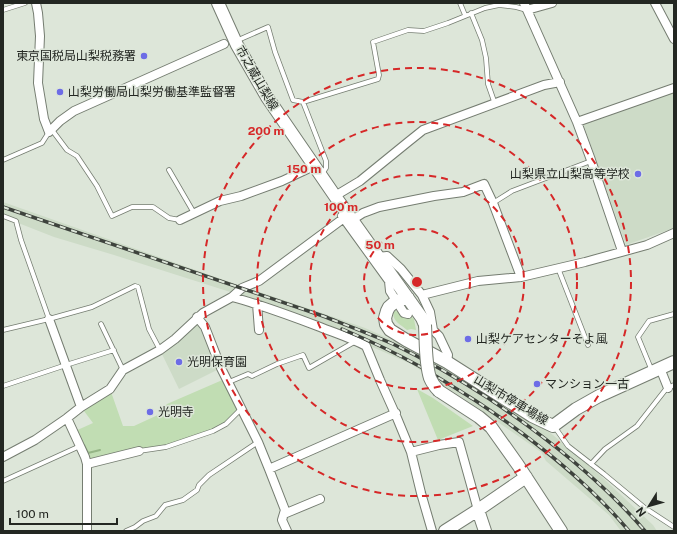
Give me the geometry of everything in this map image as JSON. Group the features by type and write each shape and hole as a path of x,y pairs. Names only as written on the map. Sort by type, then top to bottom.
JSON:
{"main road":[{"name":"市之蔵山梨線","path":"218,3 230,42 315,170 335,196 348,218 422,318 425,324 427,361 430,378 433,384 439,391 479,417 491,427 561,531"},
{"path":"396,302 408,298"},
{"name":"山梨市停車場線","path":"396,302 389,307 385,318 387,327 397,335 447,362 532,416 553,426 599,396 674,362"},
{"path":"445,531 526,477"},
{"path":"478,510 485,531"}],"street":[{"path":"36,3 40,36 38,84 44,119 50,131 60,121 74,111 230,42 211,3"},
{"path":"552,3 525,7 577,122 622,251"},
{"path":"655,3 673,35"},
{"path":"335,196 360,181 423,130 544,86 560,82"},
{"path":"577,122 674,88"},
{"path":"180,220 220,201 241,196 315,170 348,218 388,282 390,291 396,302 404,313 408,314"},
{"path":"3,457 35,440 81,407 110,389 123,370 160,350 176,339 203,312 232,297 242,288 259,281 348,218 379,207 463,192 484,184 493,203 521,277"},
{"path":"422,295 478,280 521,277 585,262 647,245 674,233"},
{"path":"378,257 387,256 422,295 430,312 434,330 448,355 447,362"},
{"path":"232,297 283,313 357,341 366,346 396,413 411,452 432,531"},
{"path":"258,304 259,330"},
{"path":"197,317 205,327 221,368 258,442 285,510 282,520 286,531"},
{"path":"49,319 81,407"},
{"path":"656,370 671,386"},
{"path":"269,469 396,413"},
{"path":"67,418 87,464 87,531"},
{"path":"411,452 458,442 478,510"},
{"path":"87,464 139,451"},
{"path":"284,514 320,499"}],"lane":[{"path":"3,10 25,3"},
{"path":"460,3 466,15"},
{"path":"230,42 268,27 275,52 293,100 303,102 378,79 379,75 373,42 408,30 424,30 448,23 485,8 499,5 525,7"},
{"path":"471,13 482,40 486,58 488,84 495,104"},
{"path":"303,102 326,161 326,168 315,170"},
{"path":"3,160 42,143 50,131 67,150 78,156 97,186 112,216 132,207 153,207 169,218 180,220"},
{"path":"493,203 512,191 591,160"},
{"path":"169,170 194,213"},
{"path":"3,216 16,221 21,240 49,319"},
{"path":"558,268 588,345"},
{"path":"3,330 92,307 134,286 138,288 149,329 160,350"},
{"path":"656,370 638,337 649,321 674,314"},
{"path":"101,324 123,370"},
{"path":"229,382 248,374 252,376 277,364 303,355 310,368 357,341"},
{"path":"3,386 114,350"},
{"path":"591,464 605,449 637,426 666,389 671,386"},
{"path":"139,451 166,447 213,431 226,424 242,409"},
{"path":"553,426 568,446 645,508 674,527"},
{"path":"126,531 143,521 156,516 165,505 183,500 197,490 199,485 209,475 258,442"},
{"path":"3,481 80,446"}],"shaded area":[{"name":"山梨県立山梨高等学校","path":"674,90 674,228 626,245 582,120"},
{"path":"3,202 365,328 392,340 464,378 526,416 553,435 603,478 653,525 657,531 621,531 609,515 546,461 541,452 411,364 359,341 246,297 54,237 3,217"},
{"path":"197,317 221,368 179,389 160,350"}],"green space":[{"path":"394,309 406,317 411,316 414,319 416,330 407,330 396,321 393,313"},
{"path":"227,378 241,409 226,424 166,447 87,464 73,432 93,423 81,407 110,389 123,426 134,426 160,414 167,404"},
{"path":"417,389 433,398 473,426 438,440"}],"waterway":[{"path":"84,445 88,453 100,450"}],"railway":[{"path":"3,207 323,316 405,350 465,383 551,443 591,476 645,531"},
{"path":"342,329 381,346 419,366 497,415 557,460 594,494 629,531"}],"place":[{"name":"東京国税局山梨税務署","path":"144,56"},
{"name":"山梨労働局山梨労働基準監督署","path":"60,92"},
{"name":"山梨県立山梨高等学校","path":"638,174"},
{"name":"山梨ケアセンターそよ風","path":"468,339"},
{"name":"光明保育園","path":"179,362"},
{"name":"マンション一古","path":"537,384"},
{"name":"光明寺","path":"150,412"}]}
